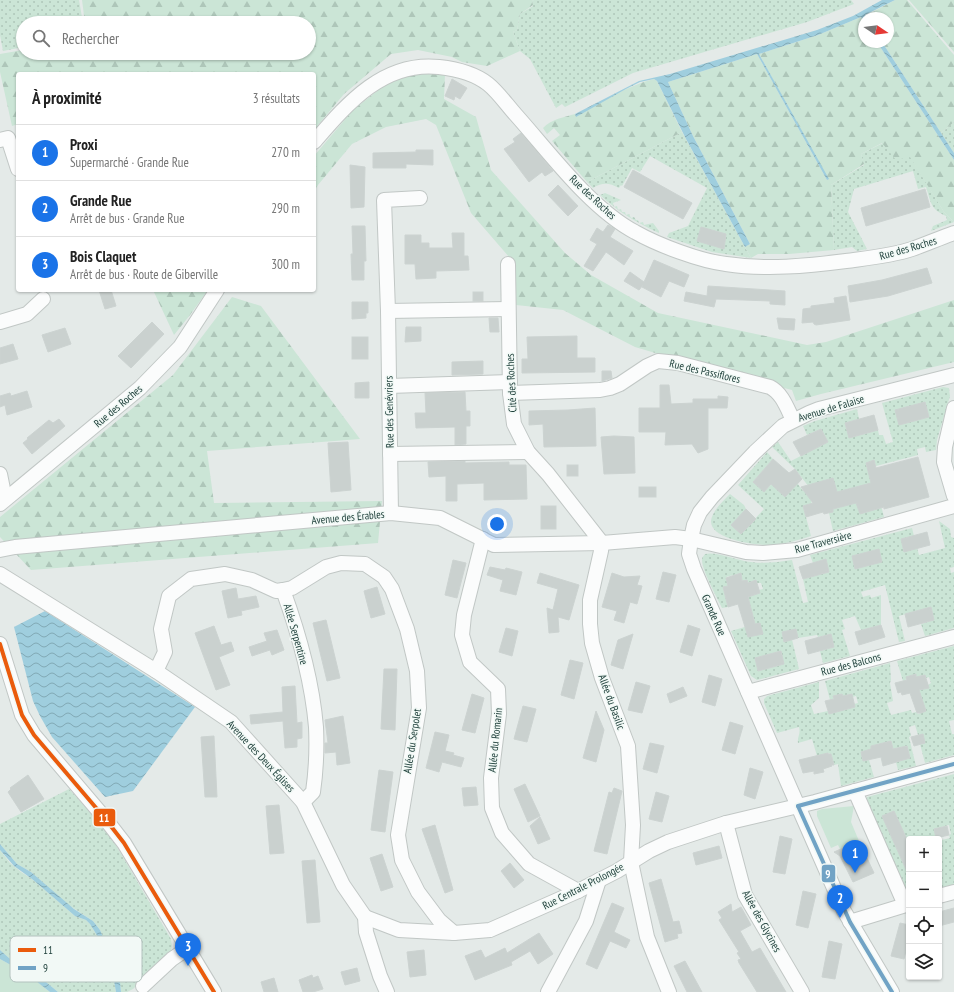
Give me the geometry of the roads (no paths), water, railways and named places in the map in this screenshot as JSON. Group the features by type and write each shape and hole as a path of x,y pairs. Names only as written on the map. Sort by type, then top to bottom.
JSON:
{"street":[{"name":"Rue des Roches","path":"316,140 337,116 362,92 373,84 405,68 427,66 449,68 462,70 488,84 590,197 612,217 634,232 693,256 726,264 765,266 815,265 877,257 911,249 954,233"},
{"path":"0,140 8,138 16,163"},
{"name":"Rue des Genévriers","path":"391,513 388,311 384,200 420,198"},
{"name":"Cité des Roches","path":"508,264 510,387 514,424 528,452 548,474 602,543"},
{"name":"Rue des Roches","path":"3,501 140,388 180,347 216,292"},
{"path":"0,322 27,314 43,299"},
{"path":"388,311 508,309"},
{"name":"Rue des Passiflores","path":"389,386 510,387 600,390 620,384 647,366 658,361 678,363 775,389 782,398 792,420"},
{"name":"Avenue de Falaise","path":"691,538 694,525 700,512 712,497 770,436 792,420 819,410 954,375"},
{"path":"954,408 944,447 944,462 954,496"},
{"path":"390,454 528,452"},
{"path":"0,474 3,501"},
{"name":"Rue Traversière","path":"691,538 746,552 783,552 797,550 954,506"},
{"name":"Avenue des Érables","path":"0,550 22,546 391,513 440,518 494,545 602,543 691,538"},
{"name":"Grande Rue","path":"691,538 689,554 694,569 798,806 850,922 892,992"},
{"name":"Allée du Romarin","path":"483,539 464,615 462,635 470,662 498,689 499,714 491,778 492,808 502,833 529,864 578,891"},
{"name":"Allée du Basilic","path":"602,543 590,600 592,642 602,678 628,746 633,825 631,862 646,937 669,992"},
{"name":"Allée du Serpolet","path":"283,590 292,588 326,567 341,563 365,564 371,567 384,576 392,589 407,629 417,671 418,708 398,835 402,860 418,892 439,920 454,933"},
{"name":"Avenue des Deux Églises","path":"0,574 156,671 230,722 303,802 343,885 365,917 366,932 380,976 387,992"},
{"name":"Allée Serpentine","path":"156,671 164,652 161,629 169,596 191,579 225,574 252,580 276,591 283,590 294,619 309,679 316,728 313,792 303,802"},
{"name":"Rue des Balcons","path":"748,692 954,637"},
{"path":"0,644 15,694 26,722 34,735 124,843 214,992"},
{"name":"Rue Centrale Prolongée","path":"365,917 399,930 454,933 490,930 578,891 668,842 726,823 798,806 954,764"},
{"path":"855,791 906,903"},
{"name":"Allée des Glycines","path":"726,823 745,895 802,992"},
{"path":"548,992 586,921 598,880"},
{"path":"942,895 954,892"},
{"path":"850,922 906,905"},
{"path":"143,986 172,959 188,948"}],"water":[{"path":"882,0 895,0 871,12 860,12"},
{"path":"858,13 858,18 818,35 759,54 829,179 827,180 757,54 668,82 693,136 750,244 745,247 686,139 657,81 654,79 640,82 576,117 575,114 639,81 670,74 817,30"},
{"path":"881,48 886,48 954,153 954,160"},
{"path":"45,611 195,707 133,791 105,797 52,737 40,716 33,701 14,627"},
{"path":"0,844 17,864 31,872 74,909 93,921 103,936 97,936 86,920 75,916 32,879 14,866 0,850"},
{"path":"0,950 10,959 10,965 0,959"},
{"path":"37,982 46,982 58,992 50,992"},
{"path":"114,982 120,982 121,992 116,992"}],"place":[{"name":"Proxi","path":"855,873"},
{"name":"Grande Rue","path":"840,918"},
{"name":"Bois Claquet","path":"188,966"}]}
